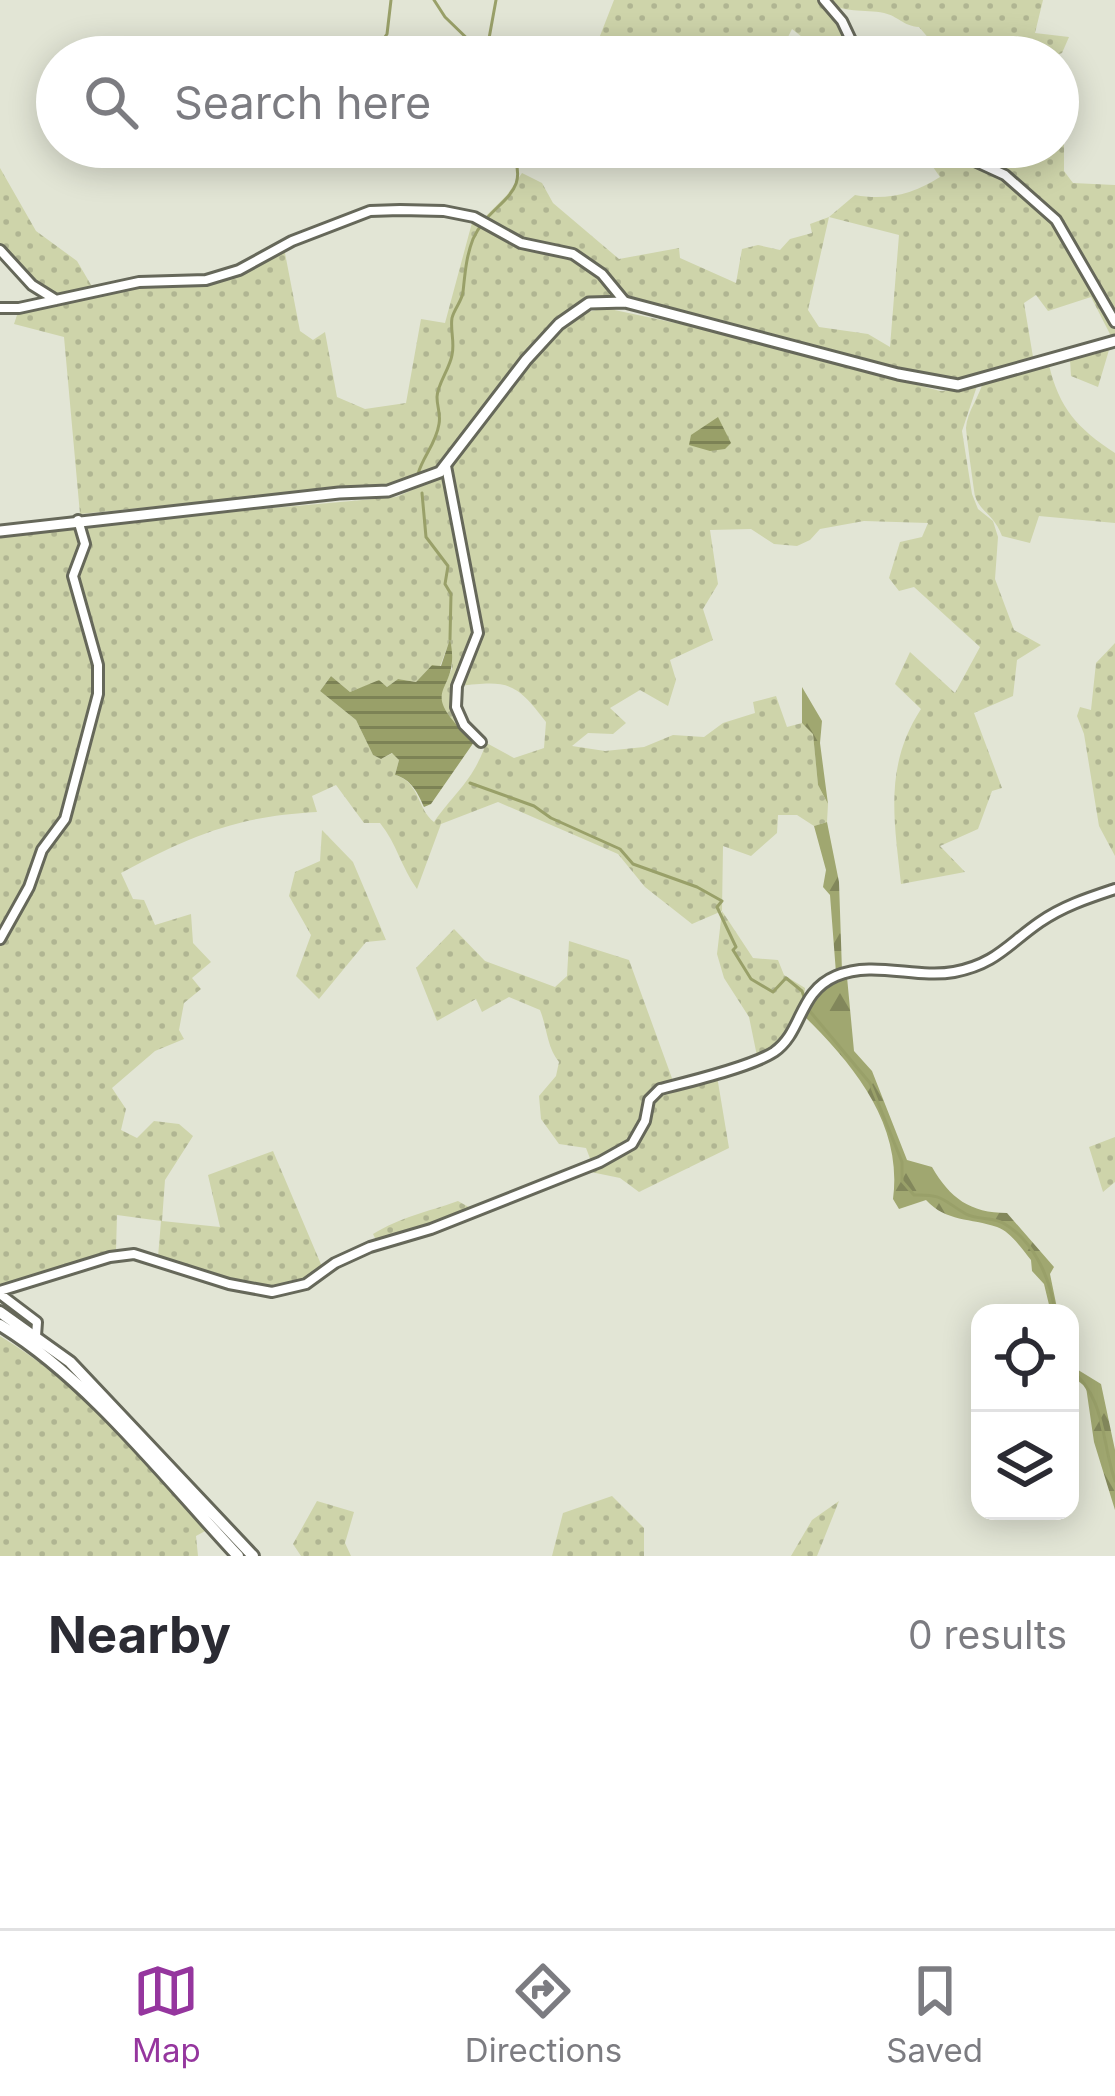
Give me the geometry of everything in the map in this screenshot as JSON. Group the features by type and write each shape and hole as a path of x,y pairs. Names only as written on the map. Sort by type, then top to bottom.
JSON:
{"main road":[{"path":"0,1312 97,1389 253,1556"},
{"path":"0,1325 39,1350 75,1382 238,1556"}],"street":[{"path":"824,0 849,36"},
{"path":"989,168 1004,175 1055,220 1115,322"},
{"path":"0,308 139,282 206,280 239,270 292,241 350,219 400,210 473,217 521,243 573,254 602,274 625,302"},
{"path":"0,250 32,285 57,300"},
{"path":"0,531 388,491 440,472 526,360 559,324 589,303 625,302 898,374 958,385 1115,341"},
{"path":"445,465 478,633 457,686 456,707 481,742"},
{"path":"0,939 29,887 42,850 65,819 98,694 98,665 73,576 86,544 78,520"},
{"path":"0,1292 134,1253 229,1284 272,1292 306,1284 335,1263 370,1247 484,1209 600,1162 632,1144 650,1100 660,1089 774,1052 794,1028 807,997 837,975 880,969 916,975 955,972 998,958 1038,924 1072,904 1115,889"},
{"path":"0,1292 37,1322 36,1336"}],"shaded area":[{"path":"614,0 820,0 846,36 801,36 792,29 788,36 600,36"},
{"path":"827,0 1043,0 1035,33 1060,36 927,36 919,27 884,13 839,7"},
{"path":"0,168 36,231 77,261 94,290 58,297 35,283 0,246"},
{"path":"934,168 987,168 1026,195 1070,247 1115,326 1115,337 1091,297 1048,311 1036,295 1024,303 1033,357 959,378 925,376 623,296 575,251 522,240 483,219 522,173 542,183 553,203 619,259 679,248 680,258 736,283 742,249 758,245 780,250 790,239 812,233 810,224 829,217 855,195 899,195 940,177","holes":["829,217 899,235 890,347 868,334 819,327 808,310"]},
{"path":"995,168 1064,168 1073,183 1115,185 1115,320 1058,219"},
{"path":"473,219 518,245 585,265 617,297 588,302 562,315 539,336 438,464 394,483 80,514 64,337 14,324 18,312 134,286 207,282 284,248 300,331 313,340 325,332 337,397 365,409 406,403 421,319 445,323"},
{"path":"605,308 718,332 940,391 978,383 962,431 972,494 978,509 993,521 998,537 995,579 1014,630 1041,645 1017,660 1013,696 974,713 1002,788 992,791 978,829 940,846 965,872 901,884 894,794 901,751 921,709 895,684 910,652 955,693 980,647 914,587 899,591 889,578 900,542 922,537 928,523 864,521 820,529 797,546 774,544 751,529 710,530 718,584 703,609 713,640 670,660 676,680 668,706 640,690 610,708 626,723 613,734 588,733 572,746 605,751 644,747 673,735 704,737 723,723 755,713 753,702 776,696 787,727 802,723 813,733 818,785 828,804 827,822 814,826 797,815 778,815 777,833 751,856 723,846 722,911 692,924 645,887 618,854 498,802 441,824 417,889 380,823 364,823 336,785 312,796 317,812 262,818 215,830 121,873 133,899 144,900 155,925 191,914 193,943 211,962 192,978 201,989 184,1003 179,1030 184,1039 155,1051 112,1088 126,1109 121,1130 137,1138 154,1121 179,1124 193,1136 165,1180 162,1221 220,1227 208,1175 273,1151 323,1269 283,1285 240,1286 219,1281 158,1257 161,1221 117,1215 116,1251 0,1288 0,944 46,850 72,817 80,768 102,693 100,658 76,577 89,544 83,525 396,497 444,476 476,632 455,686 454,707 462,726 476,739 474,742 442,711 440,693 452,669 450,640 440,666 432,665 416,682 398,679 387,687 379,681 350,692 331,676 320,691 356,720 373,755 381,759 393,753 399,760 395,775 409,783 434,822 473,771 484,749 481,740 514,758 544,748 546,722 510,687 459,686 481,633 450,468 544,346 578,316"},
{"path":"1109,350 1098,387 1071,376 1070,360"},
{"path":"1049,365 1058,394 1072,416 1115,453 1115,523 1039,516 1030,543 1002,536 977,501 966,428 983,382"},
{"path":"718,417 731,443 725,449 710,451 689,445 691,435"},
{"path":"76,525 83,544 70,578 95,665 95,698 70,799 40,847 0,933 0,536"},
{"path":"450,639 452,658 442,699 455,723 474,742 431,804 424,807 410,783 395,775 399,760 392,753 381,759 373,755 356,720 320,691 331,676 350,692 379,680 387,687 398,679 416,682 432,665 441,666"},
{"path":"1115,643 1115,856 1099,826 1077,716 1080,707 1091,710 1096,663"},
{"path":"322,830 353,862 386,940 366,942 319,999 296,976 311,935 289,896 295,872 320,861"},
{"path":"722,911 753,958 778,960 784,975 805,988 791,1029 757,1056 749,1017 724,978 717,954"},
{"path":"454,929 485,961 555,987 567,976 569,941 629,960 673,1081 652,1093 628,1143 591,1161 586,1148 559,1144 541,1119 539,1096 556,1076 559,1062 540,1010 509,997 482,1012 476,999 437,1021 416,968"},
{"path":"717,1076 729,1148 639,1192 620,1178 586,1171 633,1147 649,1124 652,1103 661,1092"},
{"path":"1115,1137 1115,1182 1103,1192 1089,1147"},
{"path":"458,1201 474,1210 377,1242 373,1234 404,1219"},
{"path":"0,1336 84,1400 207,1530 196,1536 198,1556 0,1556"},
{"path":"612,1496 644,1528 644,1556 552,1556 563,1513"},
{"path":"317,1501 354,1512 345,1543 351,1556 301,1556 293,1544"},
{"path":"839,1501 817,1556 791,1556 812,1520"}],"green space":[{"path":"802,687 822,721 828,804 818,785 813,734 802,723"},
{"path":"827,822 839,882 842,971 836,973 830,895 823,887 826,870 814,826"},
{"path":"847,977 854,1051 872,1071 907,1160 932,1167 954,1195 972,1207 1007,1213 1054,1267 1050,1274 1056,1304 1049,1304 1031,1260 1002,1229 950,1216 926,1200 899,1209 893,1199 890,1146 871,1098 840,1054 803,1015 810,1001 832,982"},
{"path":"1079,1371 1101,1384 1115,1450 1115,1510 1094,1442 1086,1387 1079,1382"}],"waterway":[{"path":"386,36 391,0"},
{"path":"434,0 465,36"},
{"path":"489,36 496,0"},
{"path":"418,474 437,431 438,392 452,355 452,318 462,295 471,246 481,226 514,187 517,168"},
{"path":"422,493 426,537 448,566 450,639"},
{"path":"470,783 534,806 620,849 633,864 722,901 717,907 736,947 733,950 751,979 773,992 786,978 802,991 805,1000"},
{"path":"808,1009 870,1083 902,1162 902,1181 914,1195 937,1197 966,1214 999,1221 1014,1230 1039,1262 1053,1304"},
{"path":"1079,1377 1096,1406 1115,1481"}]}
